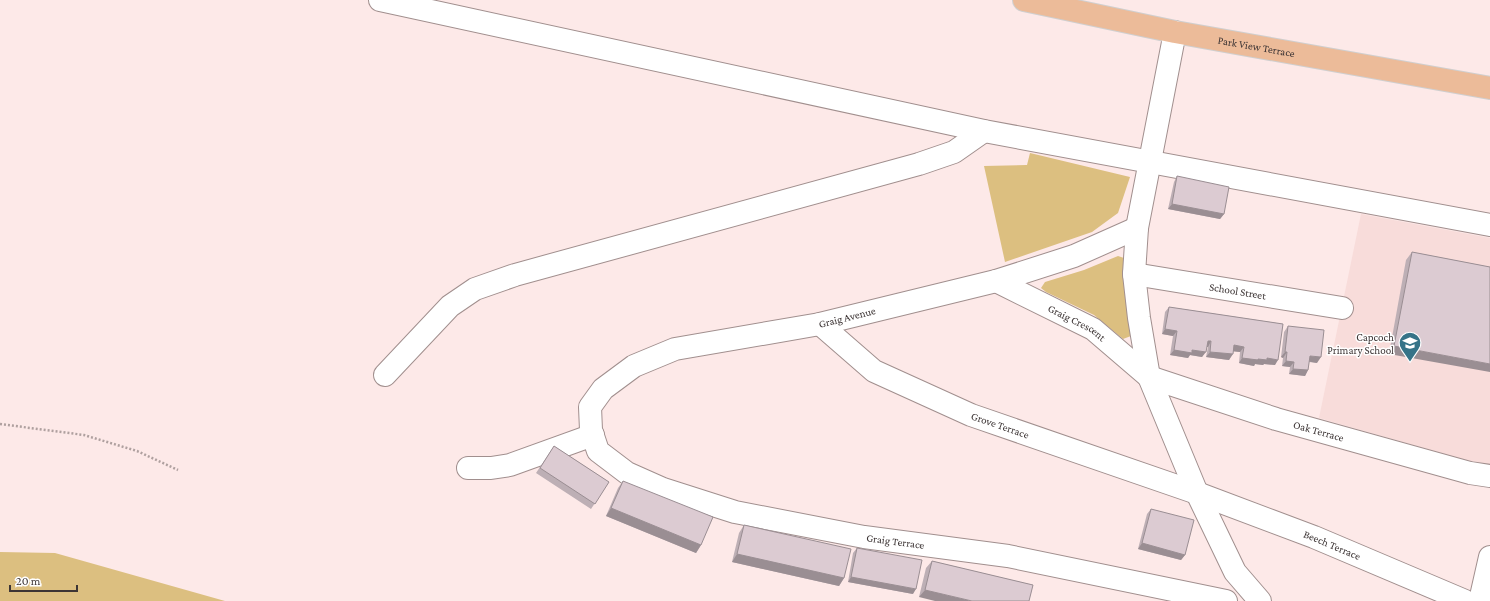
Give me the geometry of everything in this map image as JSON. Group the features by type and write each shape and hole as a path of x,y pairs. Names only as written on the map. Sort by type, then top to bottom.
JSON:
{"main road":[{"name":"Park View Terrace","path":"1024,0 1175,32 1490,88"}],"street":[{"path":"380,0 984,131 1151,161 1490,226"},
{"path":"1175,32 1137,228 1134,274 1139,318 1149,377 1197,493 1235,572 1260,601"},
{"path":"385,375 450,306 475,289 515,274 919,164 954,152 984,131"},
{"name":"Graig Avenue","path":"592,433 590,407 603,389 634,366 675,349 820,324 996,281 1074,256 1137,228"},
{"name":"School Street","path":"1134,274 1342,308"},
{"name":"Graig Crescent","path":"996,281 1093,328 1149,377"},
{"name":"Grove Terrace","path":"820,324 874,371 957,409 1197,493"},
{"name":"Oak Terrace","path":"1149,377 1276,419 1470,473 1490,476"},
{"path":"468,468 491,468 510,465 592,433"},
{"name":"Graig Terrace","path":"592,433 598,451 627,473 663,489 735,512 864,536 1008,556 1226,601"},
{"name":"Beech Terrace","path":"1197,493 1314,537 1465,601"},
{"path":"1480,601 1490,557"}],"path":[{"path":"0,424 84,435 137,451 178,470"}],"shaded area":[{"path":"1030,153 1130,177 1118,213 1092,232 1005,262 984,166 1027,165"},
{"name":"Capcoch Primary School","path":"1361,214 1490,238 1490,465 1462,459 1319,418"},
{"path":"1118,256 1124,258 1131,336 1123,339 1094,315 1046,292 1041,288 1045,282 1084,270"},
{"path":"0,552 55,553 225,601 0,601"}],"building":[{"path":"1177,176 1229,187 1224,214 1172,204"},
{"path":"1412,252 1490,267 1490,364 1394,346"},
{"path":"1169,307 1283,324 1278,360 1267,358 1267,360 1258,360 1242,358 1244,347 1234,345 1233,354 1210,352 1211,341 1208,341 1206,352 1192,350 1192,353 1174,350 1177,331 1165,329"},
{"path":"1288,326 1324,330 1321,357 1310,356 1308,370 1293,369 1294,362 1286,361 1287,352 1285,352"},
{"path":"554,446 609,482 595,504 540,468"},
{"path":"623,481 713,517 701,545 611,508"},
{"path":"1151,509 1194,520 1185,555 1142,543"},
{"path":"744,525 851,549 844,578 737,554"},
{"path":"857,548 922,560 916,589 851,577"},
{"path":"932,561 1033,585 1029,601 972,601 925,590"}],"place":[{"name":"Capcoch Primary School","path":"1410,362"}]}
